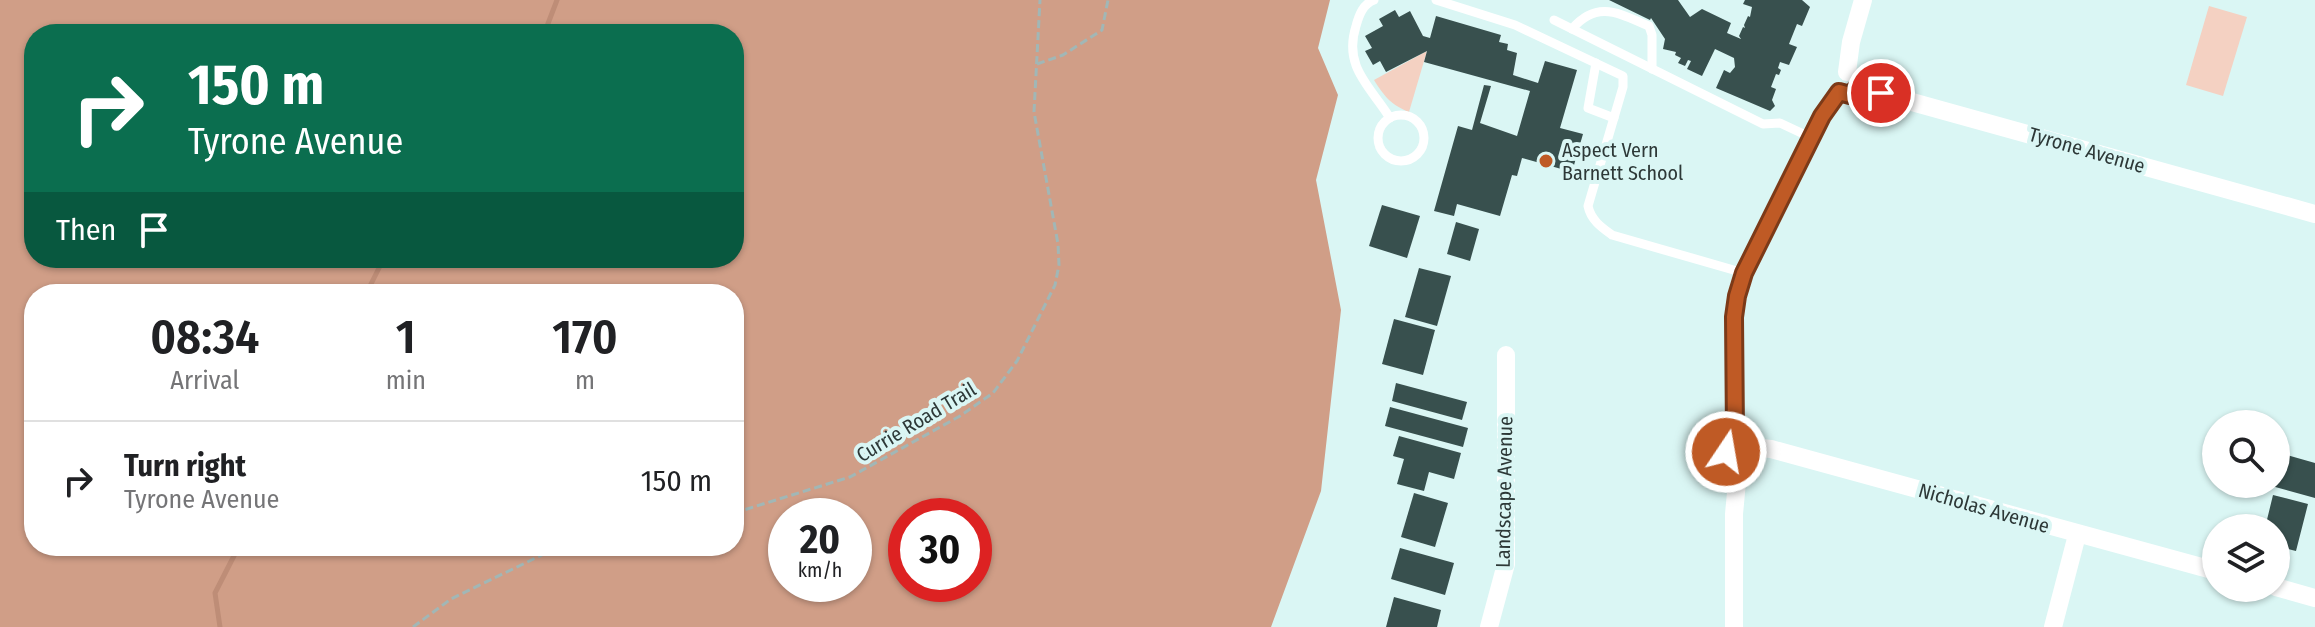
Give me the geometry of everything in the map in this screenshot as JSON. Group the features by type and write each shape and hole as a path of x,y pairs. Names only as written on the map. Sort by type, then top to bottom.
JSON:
{"street":[{"path":"1734,627 1734,520 1746,454 1728,456 1725,447 1728,439 1735,434 1734,317 1744,273 1822,116 1839,92 1850,95 1863,0"},
{"name":"Tyrone Avenue","path":"1852,79 2315,214"},
{"name":"Landscape Avenue","path":"1489,627 1506,564 1506,355"},
{"name":"Nicholas Avenue","path":"1746,454 1771,449 2202,567"},
{"path":"2053,627 2077,535"},
{"path":"2290,591 2315,598"}],"lane":[{"path":"1374,0 1367,3 1358,18 1351,51 1359,76 1390,118"},
{"path":"1436,0 1515,25 1623,76 1588,206 1598,225 1612,235 1744,273"},
{"path":"1572,29 1581,17 1596,9 1611,10 1649,26 1652,69"},
{"path":"1554,20 1763,124 1780,123 1812,138"},
{"path":"1596,63 1588,108 1614,118"},
{"path":"1406,116 1423,131 1422,147 1412,158 1397,161 1383,152 1380,130 1390,118 1406,116"}],"path":[{"name":"Currie Road Trail","path":"744,510 850,477 960,416 993,393 1017,361 1055,285 1059,265 1034,112 1040,0"},
{"path":"1035,65 1063,55 1102,30 1108,0"},
{"path":"413,627 451,599 540,556"}],"shaded area":[{"path":"0,0 1330,0 1318,48 1338,95 1316,180 1341,310 1321,491 1271,627 0,627"},
{"path":"2209,6 2247,17 2223,96 2186,85"},
{"path":"1427,51 1409,112 1388,99 1374,80"}],"building":[{"path":"1609,0 1678,0 1690,17 1702,9 1731,23 1727,33 1741,39 1739,36 1752,7 1743,4 1745,0 1802,0 1810,7 1802,26 1797,24 1789,44 1797,47 1789,65 1780,62 1778,68 1781,70 1771,87 1776,89 1772,100 1775,106 1770,111 1716,88 1724,70 1730,73 1735,67 1734,58 1715,49 1702,76 1687,69 1691,61 1688,60 1685,66 1678,63 1681,58 1675,55 1676,52 1663,49 1665,39 1651,18"},
{"path":"1395,10 1399,17 1410,11 1423,36 1430,38 1436,16 1501,35 1499,42 1508,44 1507,50 1517,53 1513,75 1538,83 1545,61 1577,70 1560,128 1583,134 1572,172 1522,158 1517,176 1512,175 1500,216 1457,204 1454,216 1434,211 1458,126 1472,130 1484,85 1491,86 1480,123 1517,136 1530,91 1424,62 1427,51 1386,72 1380,61 1373,65 1365,51 1372,48 1365,36 1383,26 1379,19"},
{"path":"1382,205 1420,216 1407,258 1369,246"},
{"path":"1456,222 1479,229 1470,261 1447,254"},
{"path":"1419,268 1451,276 1437,326 1405,317"},
{"path":"1394,319 1435,330 1423,375 1382,364"},
{"path":"1396,383 1467,402 1462,420 1392,401"},
{"path":"1390,407 1468,428 1463,447 1385,426"},
{"path":"1399,436 1461,453 1454,479 1429,472 1424,491 1397,484 1404,459 1393,456"},
{"path":"2290,456 2315,463 2315,498 2290,491"},
{"path":"1414,493 1448,503 1435,547 1401,537"},
{"path":"2272,498 2308,504 2296,551 2290,550 2290,514 2268,514"},
{"path":"1400,548 1454,563 1445,595 1391,579"},
{"path":"1394,597 1441,610 1437,627 1386,627"}],"waterway":[{"path":"548,24 557,0"},
{"path":"371,284 379,268"},
{"path":"220,627 215,593 234,556"}],"place":[{"name":"Aspect Vern Barnett School","path":"1546,161"}],"route":[{"path":"1726,452 1728,439 1735,434 1734,317 1744,273 1822,116 1839,92 1850,95 1858,87 1881,93"}]}
